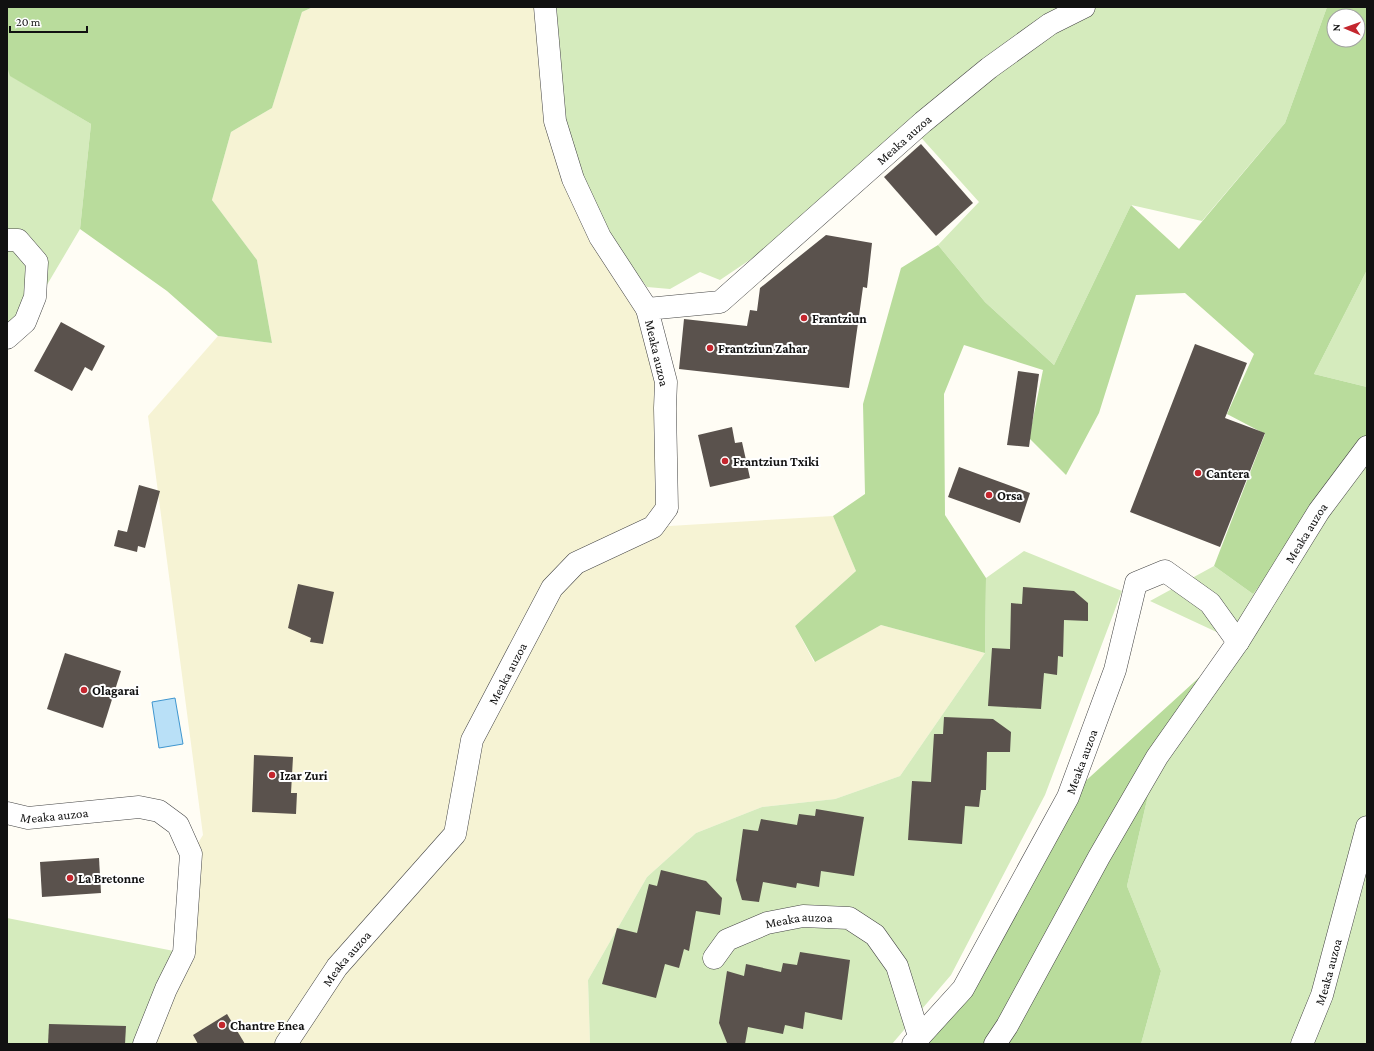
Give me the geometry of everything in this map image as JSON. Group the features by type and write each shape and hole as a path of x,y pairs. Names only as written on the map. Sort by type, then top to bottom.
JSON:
{"street":[{"name":"Meaka auzoa","path":"286,1044 337,967 456,834 472,740 552,588 576,563 653,527 667,508 665,408 666,382 647,309 600,237 573,178 555,121 545,7"},
{"name":"Meaka auzoa","path":"647,309 720,302 923,122 989,68 1050,24 1084,7"},
{"path":"7,240 18,240 37,262 35,297 26,322 7,338"},
{"name":"Meaka auzoa","path":"994,1044 1007,1026 1099,857 1157,757 1238,642 1319,510 1367,447"},
{"name":"Meaka auzoa","path":"916,1040 963,988 1068,797 1114,670 1136,583 1165,571 1210,603 1238,642"},
{"name":"Meaka auzoa","path":"7,813 28,818 139,807 159,811 178,825 191,854 184,953 166,989 144,1044"},
{"name":"Meaka auzoa","path":"1302,1044 1322,994 1367,827"},
{"name":"Meaka auzoa","path":"714,958 727,940 767,923 803,916 849,918 875,935 897,966 916,1040"}],"shaded area":[{"path":"313,7 539,7 645,324 662,381 667,508 653,527 833,516 856,571 795,626 814,662 881,625 985,653 900,776 835,799 762,807 696,833 647,877 588,980 590,1044 145,1044 184,953 191,854 203,835 148,416 218,336 272,343 257,260 212,200 231,132 272,108 302,12"}],"green space":[{"path":"7,7 313,7 302,12 272,108 231,132 212,200 257,260 272,343 218,336 167,291 80,229 91,124 10,76 7,67"},
{"path":"553,7 1327,7 1285,123 1202,221 1131,205 1054,365 985,302 938,245 979,202 908,123 769,247 720,280 700,272 670,289 647,287 615,247 606,233 591,206 580,179 566,124 558,66"},
{"path":"1327,7 1367,7 1367,270 1314,374 1367,387 1367,446 1253,594 1214,566 1265,434 1227,414 1254,354 1185,293 1136,295 1099,413 1066,475 1029,438 1043,370 964,345 944,394 945,515 986,578 985,653 881,625 815,662 795,626 856,571 833,516 865,494 863,404 901,268 938,245 985,302 1054,365 1131,205 1179,249 1285,123 1326,10 1326,48 1366,48 1366,8"},
{"path":"7,67 11,76 91,124 80,229 25,322 7,339"},
{"path":"1367,270 1367,387 1314,374"},
{"path":"1367,444 1367,1044 1141,1044 1161,971 1127,886 1157,757 1238,642 1150,601 1214,566 1253,594"},
{"path":"1024,551 1122,591 1045,795 951,975 892,1044 590,1044 588,980 647,877 696,833 762,807 835,799 900,776 985,653 986,578"},
{"path":"1238,642 1157,757 1127,886 1161,971 1141,1044 913,1044 963,989 1068,797"},
{"path":"7,918 184,953 145,1044 7,1044"}],"water":[{"path":"175,698 183,744 159,748 152,702"}],"building":[{"path":"921,144 973,203 936,236 884,177"},
{"name":"Frantziun","path":"826,235 872,243 867,288 863,287 849,388 679,369 684,319 747,326 750,310 757,311 760,288"},
{"path":"61,322 105,346 92,371 85,367 72,391 34,371"},
{"name":"Cantera","path":"1195,344 1247,363 1225,418 1265,433 1220,547 1130,512"},
{"path":"1018,371 1039,374 1029,447 1007,445"},
{"name":"Frantziun Txiki","path":"732,427 735,443 742,442 750,478 710,487 698,435"},
{"name":"Orsa","path":"959,467 1030,493 1020,523 948,497"},
{"path":"139,485 160,491 145,548 138,546 137,552 114,546 118,530 127,532"},
{"path":"298,584 334,592 323,644 310,642 311,638 288,628"},
{"path":"1023,587 1074,591 1088,603 1088,621 1064,620 1063,657 1058,656 1057,675 1044,673 1041,709 988,706 992,648 1010,649 1011,603 1022,604"},
{"name":"Olagarai","path":"65,653 121,671 103,728 47,709"},
{"path":"944,717 993,719 1011,732 1010,752 987,752 986,790 981,790 979,807 965,806 962,844 908,840 912,781 931,782 934,734 943,734"},
{"name":"Izar Zuri","path":"254,755 293,757 291,793 297,793 296,814 252,812"},
{"path":"816,809 864,817 854,876 821,871 819,887 797,883 796,888 763,882 759,902 742,900 736,880 743,829 758,831 761,819 797,825 799,814 815,816"},
{"name":"La Bretonne","path":"99,858 101,893 42,897 40,862"},
{"path":"661,870 706,881 722,898 720,915 696,911 689,951 684,949 679,968 665,964 656,998 602,984 617,928 637,933 649,884 657,886"},
{"path":"800,952 850,960 842,1020 805,1012 803,1029 785,1025 783,1034 748,1027 745,1044 727,1043 719,1023 727,971 744,976 746,964 781,972 783,963 797,965"},
{"name":"Chantre Enea","path":"227,1014 245,1044 198,1044 193,1035"},
{"path":"49,1024 126,1026 125,1044 48,1044"}],"place":[{"name":"Frantziun","path":"804,318"},
{"name":"Frantziun Zahar","path":"710,348"},
{"name":"Frantziun Txiki","path":"725,461"},
{"name":"Cantera","path":"1198,473"},
{"name":"Orsa","path":"989,495"},
{"name":"Olagarai","path":"84,690"},
{"name":"Izar Zuri","path":"272,775"},
{"name":"La Bretonne","path":"70,878"},
{"name":"Chantre Enea","path":"222,1025"}]}
